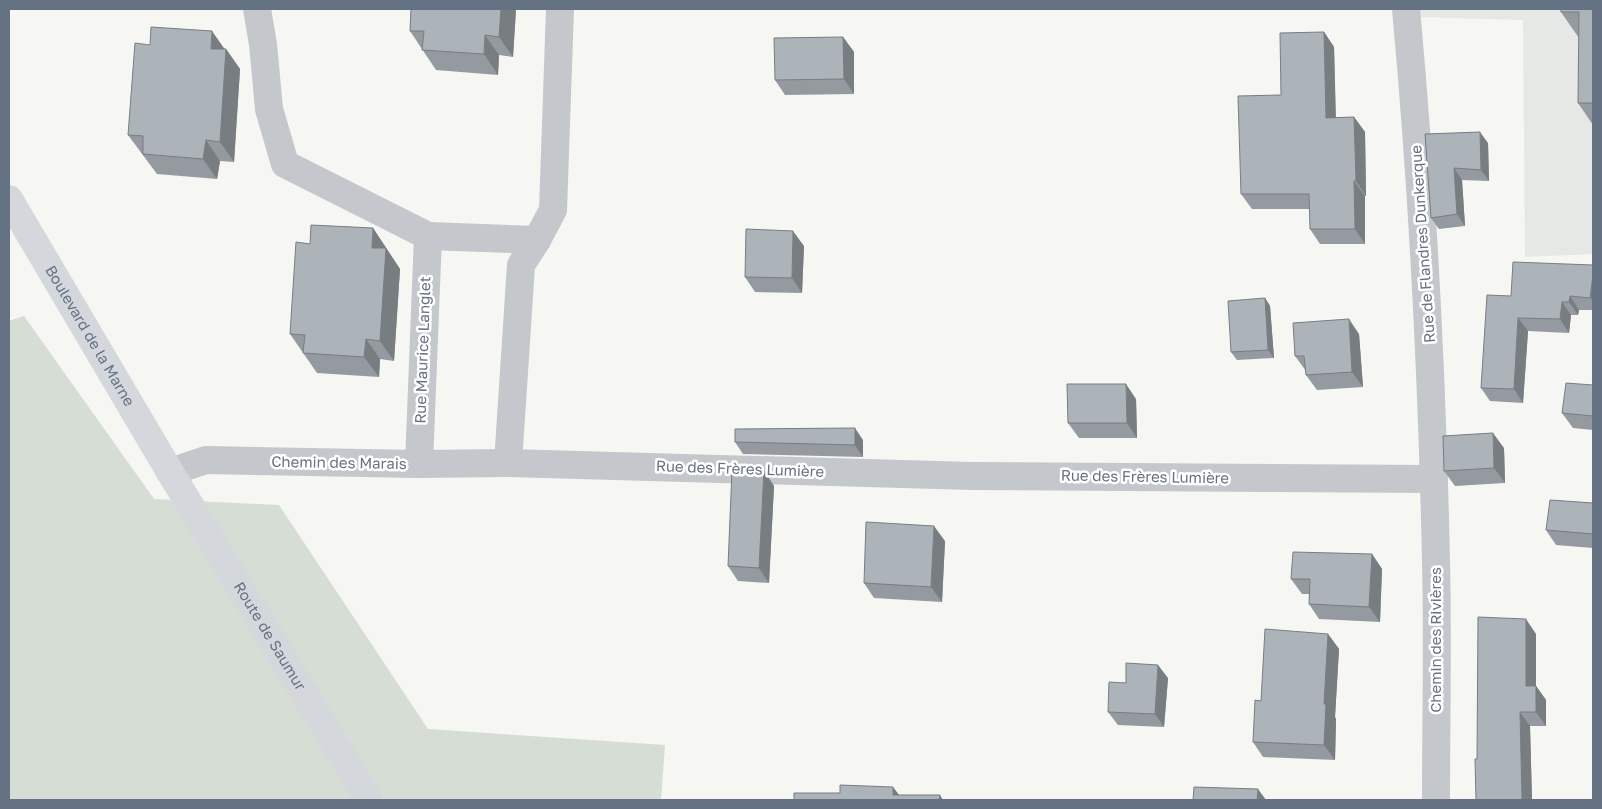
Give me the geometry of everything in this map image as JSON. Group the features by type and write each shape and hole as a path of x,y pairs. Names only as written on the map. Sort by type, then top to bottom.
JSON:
{"main road":[{"name":"Boulevard de la Marne","path":"9,199 170,472"},
{"name":"Route de Saumur","path":"170,472 369,800"}],"street":[{"path":"257,9 263,44 269,109 285,164 428,236 537,240"},
{"path":"508,463 521,264 537,240 553,210 560,9"},
{"name":"Rue de Flandres Dunkerque","path":"1406,9 1414,92 1431,380 1434,479"},
{"name":"Rue Maurice Langlet","path":"419,464 428,236"},
{"name":"Chemin des Marais","path":"170,472 206,460 419,464 508,463"},
{"name":"Rue des Frères Lumière","path":"508,463 972,476 1434,479"},
{"name":"Chemin des Rivières","path":"1434,479 1436,800"}],"shaded area":[{"path":"1417,9 1593,9 1593,254 1525,257 1523,20 1417,17"},
{"path":"24,316 154,499 279,505 428,729 665,745 661,800 9,800 9,321"}],"building":[{"path":"411,9 501,9 499,37 485,35 484,54 422,50 424,31 410,31"},
{"path":"1561,9 1593,9 1593,103 1578,103 1579,12 1561,12"},
{"path":"151,27 212,31 211,49 226,49 220,142 206,140 203,159 143,154 143,136 128,135 135,43 150,45"},
{"path":"1324,32 1326,118 1354,117 1355,229 1310,229 1309,194 1241,194 1238,96 1281,95 1280,33"},
{"path":"843,37 844,79 775,80 774,38"},
{"path":"1480,132 1481,170 1454,168 1457,214 1431,218 1425,134"},
{"path":"311,225 373,228 372,248 386,248 380,341 366,339 364,357 303,353 305,335 290,334 296,242 310,244"},
{"path":"746,229 793,231 792,278 745,277"},
{"path":"1513,262 1593,265 1590,298 1570,296 1569,302 1562,302 1560,319 1518,318 1514,389 1481,388 1487,295 1511,296"},
{"path":"1265,298 1268,350 1231,352 1228,301"},
{"path":"1349,319 1352,372 1306,375 1304,356 1295,356 1293,323"},
{"path":"1566,383 1593,385 1593,416 1562,413"},
{"path":"1067,384 1126,384 1127,423 1068,423"},
{"path":"855,428 855,445 735,442 735,429"},
{"path":"1493,433 1494,468 1444,471 1443,436"},
{"path":"732,470 764,471 759,568 728,566"},
{"path":"1550,500 1593,503 1593,534 1546,530"},
{"path":"866,522 934,526 931,587 864,583"},
{"path":"1293,552 1372,554 1369,607 1309,604 1310,579 1291,579"},
{"path":"1478,617 1526,619 1526,686 1536,686 1536,712 1520,712 1522,800 1476,800"},
{"path":"1265,629 1328,634 1324,745 1253,742 1255,700 1261,701"},
{"path":"1126,663 1158,665 1155,714 1108,712 1109,682 1126,683"},
{"path":"840,785 893,787 893,795 940,795 939,800 794,800 794,793 840,793"},
{"path":"1194,787 1258,789 1257,800 1193,800"}]}
